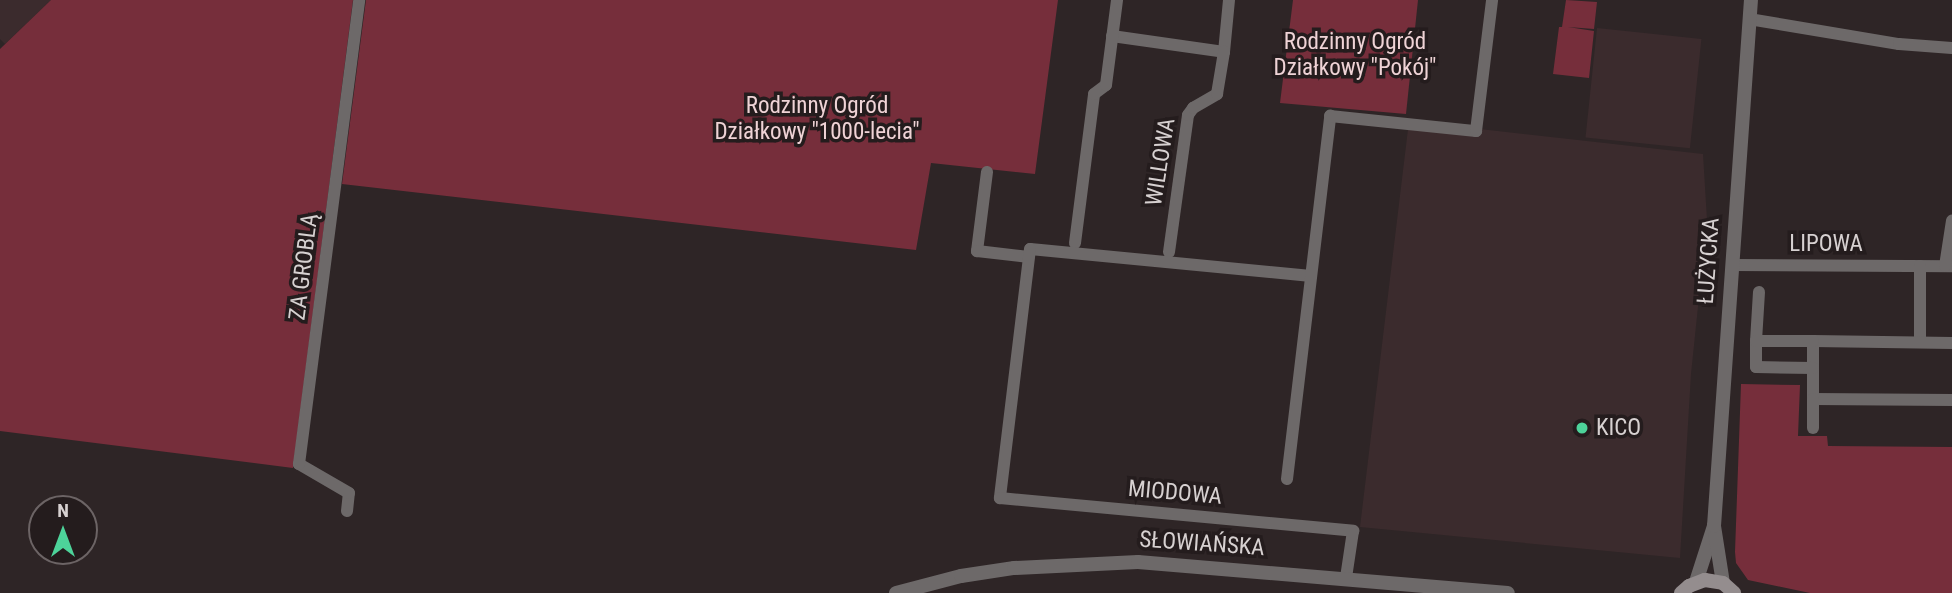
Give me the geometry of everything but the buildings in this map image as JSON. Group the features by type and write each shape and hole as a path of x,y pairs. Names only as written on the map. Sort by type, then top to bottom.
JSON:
{"main road":[{"path":"1681,593 1696,582 1705,580 1729,588"}],"street":[{"name":"ZA GROBLĄ","path":"347,511 349,493 299,464 359,0"},
{"path":"1075,243 1094,94 1105,85 1117,0"},
{"name":"WILLOWA","path":"1169,252 1188,115 1193,108 1217,94 1229,0"},
{"path":"1287,479 1330,116 1476,131 1492,0"},
{"name":"ŁUŻYCKA","path":"1696,582 1714,526 1751,0"},
{"path":"1749,19 1899,44 1952,48"},
{"path":"1112,36 1224,52"},
{"path":"988,172 977,251 1029,257 1030,248 1311,276"},
{"path":"1949,266 1952,221"},
{"name":"MIODOWA","path":"1029,257 1000,498 1353,531 1346,578"},
{"name":"LIPOWA","path":"1732,265 1949,266"},
{"path":"1920,266 1920,342"},
{"path":"1759,292 1756,367 1813,368"},
{"path":"1756,341 1952,342"},
{"path":"1813,341 1813,428"},
{"path":"1813,399 1952,400"},
{"name":"ŁUŻYCKA","path":"1714,526 1729,588"},
{"name":"SŁOWIAŃSKA","path":"895,593 961,576 1083,562 1171,563 1508,593"}],"shaded area":[{"path":"0,0 51,0 5,44 0,39"},
{"path":"1597,28 1701,39 1690,148 1586,137"},
{"path":"1409,121 1703,154 1707,220 1691,374 1680,558 1360,527"}],"green space":[{"path":"51,0 353,0 293,468 0,431 0,49"},
{"name":"Rodzinny Ogród Działkowy \"1000-lecia\"","path":"366,0 1058,0 1035,174 931,163 916,250 342,184"},
{"name":"Rodzinny Ogród Działkowy \"Pokój\"","path":"1293,0 1418,0 1406,114 1280,103"},
{"path":"1566,0 1597,2 1594,29 1568,27 1594,31 1589,78 1553,74 1559,27 1562,27"},
{"path":"1741,384 1800,385 1798,436 1827,436 1828,446 1952,447 1952,593 1810,593 1748,580 1736,563 1735,552"}],"place":[{"name":"KICO","path":"1582,428"}]}
